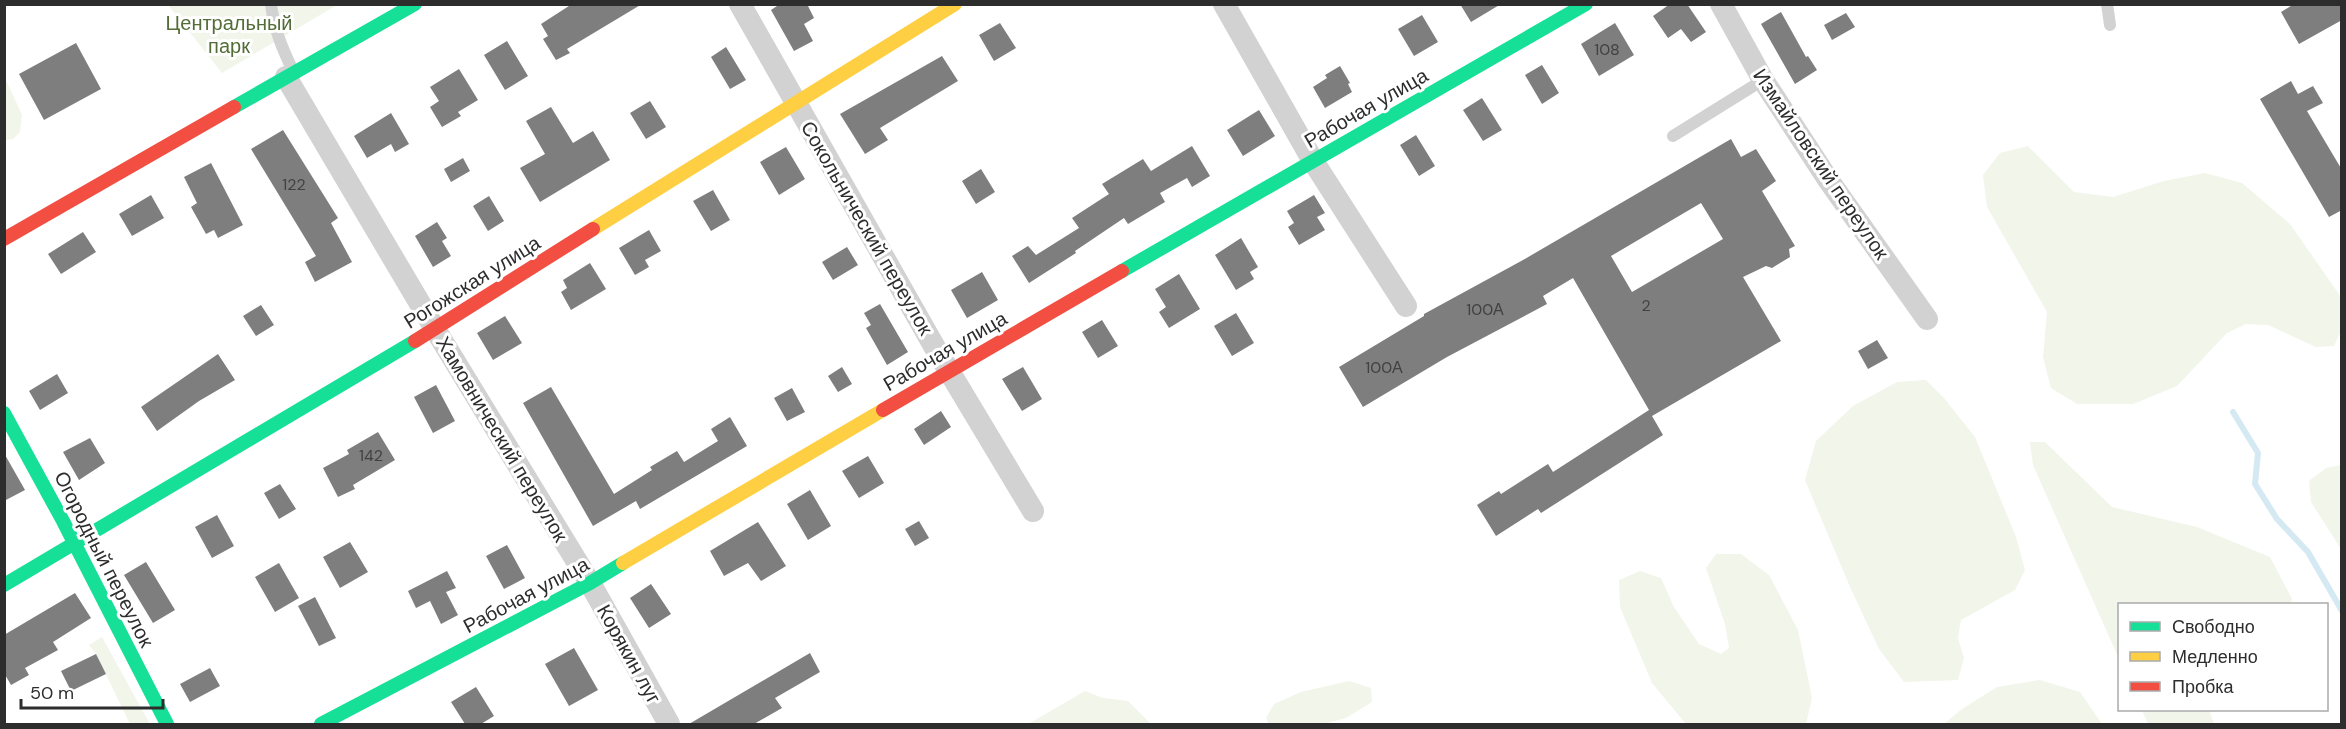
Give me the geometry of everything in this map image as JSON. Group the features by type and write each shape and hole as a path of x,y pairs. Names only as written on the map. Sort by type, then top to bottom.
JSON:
{"main road":[{"path":"4,238 415,4"},
{"name":"Рогожская улица","path":"4,585 435,329 795,102 956,4"},
{"name":"Рабочая улица","path":"321,724 590,583 949,372 1586,4"},
{"name":"Огородный переулок","path":"4,413 75,544 167,724"}],"street":[{"name":"Сокольнический переулок","path":"740,4 949,372 1033,511"},
{"path":"1224,4 1313,161 1406,306"},
{"name":"Измайловский переулок","path":"1721,4 1763,80 1829,182 1927,319"},
{"name":"Хамовнический переулок","path":"290,76 435,329 590,583"},
{"name":"Корякин луг","path":"590,583 669,724"}],"lane":[{"path":"271,4 274,26 290,76"},
{"path":"2107,4 2110,25"},
{"path":"1673,136 1763,80"}],"green space":[{"name":"Центральный парк","path":"168,5 337,5 222,73"},
{"path":"4,76 22,115 20,132 13,139 5,140"},
{"path":"2028,146 2074,192 2113,197 2164,181 2205,173 2242,183 2290,224 2341,297 2341,331 2334,346 2316,347 2268,325 2246,324 2227,333 2177,386 2133,404 2077,404 2051,388 2043,357 2047,312 1987,207 1983,175 2000,153"},
{"path":"1926,380 1943,397 1975,437 2016,537 2025,570 2015,590 1961,620 1958,638 1964,658 1958,680 1904,682 1879,649 1805,480 1816,441 1853,406 1897,382"},
{"path":"2030,442 2045,442 2112,507 2197,527 2270,557 2292,599 2290,603 2118,603 2118,657 2033,465"},
{"path":"2342,465 2341,549 2311,502 2309,481 2326,468"},
{"path":"1716,554 1741,554 1769,575 1798,630 1812,698 1806,724 1686,724 1652,683 1620,607 1619,580 1640,571 1661,578 1674,607 1699,644 1721,654 1729,648 1725,624 1706,568"},
{"path":"102,637 150,724 130,724 96,654 89,645"},
{"path":"2040,680 2080,692 2102,724 1944,724 1962,709 1997,687"},
{"path":"1349,681 1371,688 1372,702 1346,718 1323,724 1269,724 1266,718 1274,704 1301,692"},
{"path":"1085,691 1103,698 1128,701 1151,724 1028,724"},
{"path":"2142,711 2209,711 2214,724 2148,724"}],"building":[{"path":"572,4 642,4 567,49 570,53 556,60 543,39 548,36 541,24"},
{"path":"780,4 807,4 814,18 804,24 813,41 794,51 771,10"},
{"path":"1460,4 1501,4 1471,22"},
{"path":"1670,4 1687,4 1706,32 1691,42 1681,29 1668,38 1653,16"},
{"path":"2294,4 2342,4 2342,20 2299,44 2281,12"},
{"path":"1781,12 1806,57 1808,56 1817,70 1795,84 1761,24"},
{"path":"1846,13 1855,27 1832,40 1824,25"},
{"path":"1422,15 1438,42 1414,56 1398,29"},
{"path":"1000,23 1016,48 994,61 979,35"},
{"path":"1615,23 1634,55 1599,76 1581,44"},
{"path":"507,41 528,76 505,90 484,55"},
{"path":"76,43 101,89 44,120 19,74"},
{"path":"726,47 746,80 730,89 711,57"},
{"path":"942,56 958,81 880,128 888,140 865,154 840,114"},
{"path":"1542,65 1559,93 1542,104 1525,75"},
{"path":"1340,66 1350,83 1348,84 1352,92 1325,108 1313,87 1327,78 1325,75"},
{"path":"459,69 478,100 458,112 461,116 442,127 430,107 439,101 430,87"},
{"path":"2291,81 2298,94 2313,86 2323,103 2307,111 2342,170 2342,210 2329,217 2260,99"},
{"path":"1482,98 1502,130 1483,141 1463,110"},
{"path":"650,101 666,127 646,139 630,113"},
{"path":"551,107 573,143 593,131 610,160 540,202 520,168 545,154 526,121"},
{"path":"1259,110 1275,136 1243,156 1227,130"},
{"path":"391,113 409,144 395,152 391,144 367,158 354,136"},
{"path":"283,130 338,218 331,223 352,262 315,282 305,262 316,256 251,149"},
{"path":"1416,135 1435,166 1419,176 1400,145"},
{"path":"1731,139 1741,157 1756,149 1776,181 1762,191 1795,246 1789,249 1790,257 1772,268 1766,266 1743,277 1781,341 1652,416 1663,435 1541,513 1538,509 1496,536 1477,505 1499,491 1501,494 1548,464 1553,472 1649,410 1573,278 1543,296 1547,304 1447,357 1363,407 1339,367 1424,314 1523,260","holes":["1701,203 1723,239 1632,292 1611,256"]},
{"path":"1192,146 1210,176 1192,187 1187,178 1160,193 1165,202 1128,224 1124,218 1029,283 1012,256 1028,246 1036,255 1079,228 1072,218 1109,194 1102,184 1143,159 1151,171"},
{"path":"786,147 805,179 779,195 760,162"},
{"path":"463,158 470,171 451,182 444,169"},
{"path":"211,163 243,225 218,238 214,230 206,234 191,207 197,203 184,177"},
{"path":"981,169 995,192 976,204 962,181"},
{"path":"713,190 730,220 711,231 693,201"},
{"path":"151,195 164,218 132,236 119,214"},
{"path":"1314,195 1325,213 1317,217 1325,230 1299,245 1288,227 1294,223 1287,211"},
{"path":"489,196 504,221 488,231 473,206"},
{"path":"437,222 447,238 442,241 451,256 433,267 415,236"},
{"path":"649,230 661,251 645,260 649,267 635,275 619,248"},
{"path":"83,232 96,252 61,274 48,254"},
{"path":"1241,238 1258,267 1250,272 1254,279 1236,290 1215,255"},
{"path":"847,247 858,265 833,280 822,262"},
{"path":"590,263 606,289 571,310 561,292 567,288 563,280"},
{"path":"982,272 998,300 967,318 951,290"},
{"path":"1179,274 1200,309 1169,328 1159,312 1166,307 1155,289"},
{"path":"880,304 908,352 887,365 866,328 871,325 864,313"},
{"path":"261,305 274,325 256,336 243,316"},
{"path":"1236,313 1254,343 1232,356 1214,326"},
{"path":"505,316 522,343 493,360 477,333"},
{"path":"1102,320 1118,346 1098,358 1082,332"},
{"path":"1877,340 1888,358 1868,369 1858,351"},
{"path":"218,354 235,380 199,401 157,431 141,407"},
{"path":"842,367 852,384 838,392 828,376"},
{"path":"1023,367 1042,399 1022,411 1002,379"},
{"path":"57,374 68,393 40,410 29,391"},
{"path":"436,385 455,421 433,433 414,397"},
{"path":"551,387 614,494 652,470 650,467 677,451 684,462 718,441 711,429 730,417 747,446 640,509 636,501 593,526 523,403"},
{"path":"792,388 805,412 787,421 774,398"},
{"path":"941,411 951,427 924,445 914,429"},
{"path":"378,432 395,460 353,485 355,489 338,497 323,468 349,454 347,450"},
{"path":"90,438 105,463 79,480 63,452"},
{"path":"4,453 25,490 4,501"},
{"path":"868,456 884,483 859,498 842,471"},
{"path":"280,484 296,509 279,519 264,493"},
{"path":"810,490 831,526 808,540 787,504"},
{"path":"217,515 234,546 212,558 195,527"},
{"path":"919,521 929,538 915,546 905,529"},
{"path":"758,522 786,566 761,581 748,563 724,576 710,551"},
{"path":"350,542 368,572 340,588 323,557"},
{"path":"507,545 525,578 504,589 486,556"},
{"path":"146,562 175,610 153,623 124,575"},
{"path":"279,563 299,598 275,612 255,577"},
{"path":"447,571 456,588 446,592 458,615 441,624 430,601 416,608 408,591"},
{"path":"651,584 671,614 649,628 630,598"},
{"path":"75,593 91,618 53,642 58,650 25,668 29,675 11,685 4,673 4,635"},
{"path":"315,597 336,638 319,646 298,606"},
{"path":"574,648 598,690 569,706 545,664"},
{"path":"810,653 820,672 775,698 782,708 754,724 689,724"},
{"path":"96,654 106,674 71,691 61,671"},
{"path":"210,668 220,686 190,702 180,684"},
{"path":"476,687 494,716 481,724 465,724 451,702"}],"waterway":[{"path":"2233,412 2258,453 2255,484 2277,519 2308,552 2342,611"}],"traffic: fast":[{"path":"234,107 415,4"},
{"path":"1122,271 1586,4"},
{"path":"4,585 415,341"},
{"path":"4,413 63,521 167,724"},
{"path":"321,724 590,583 623,563"}],"traffic: slow":[{"path":"593,229 955,4"},
{"path":"623,563 883,410"}],"traffic: jam":[{"path":"4,239 234,107"},
{"path":"415,341 593,229"},
{"path":"883,410 1122,271"}]}
